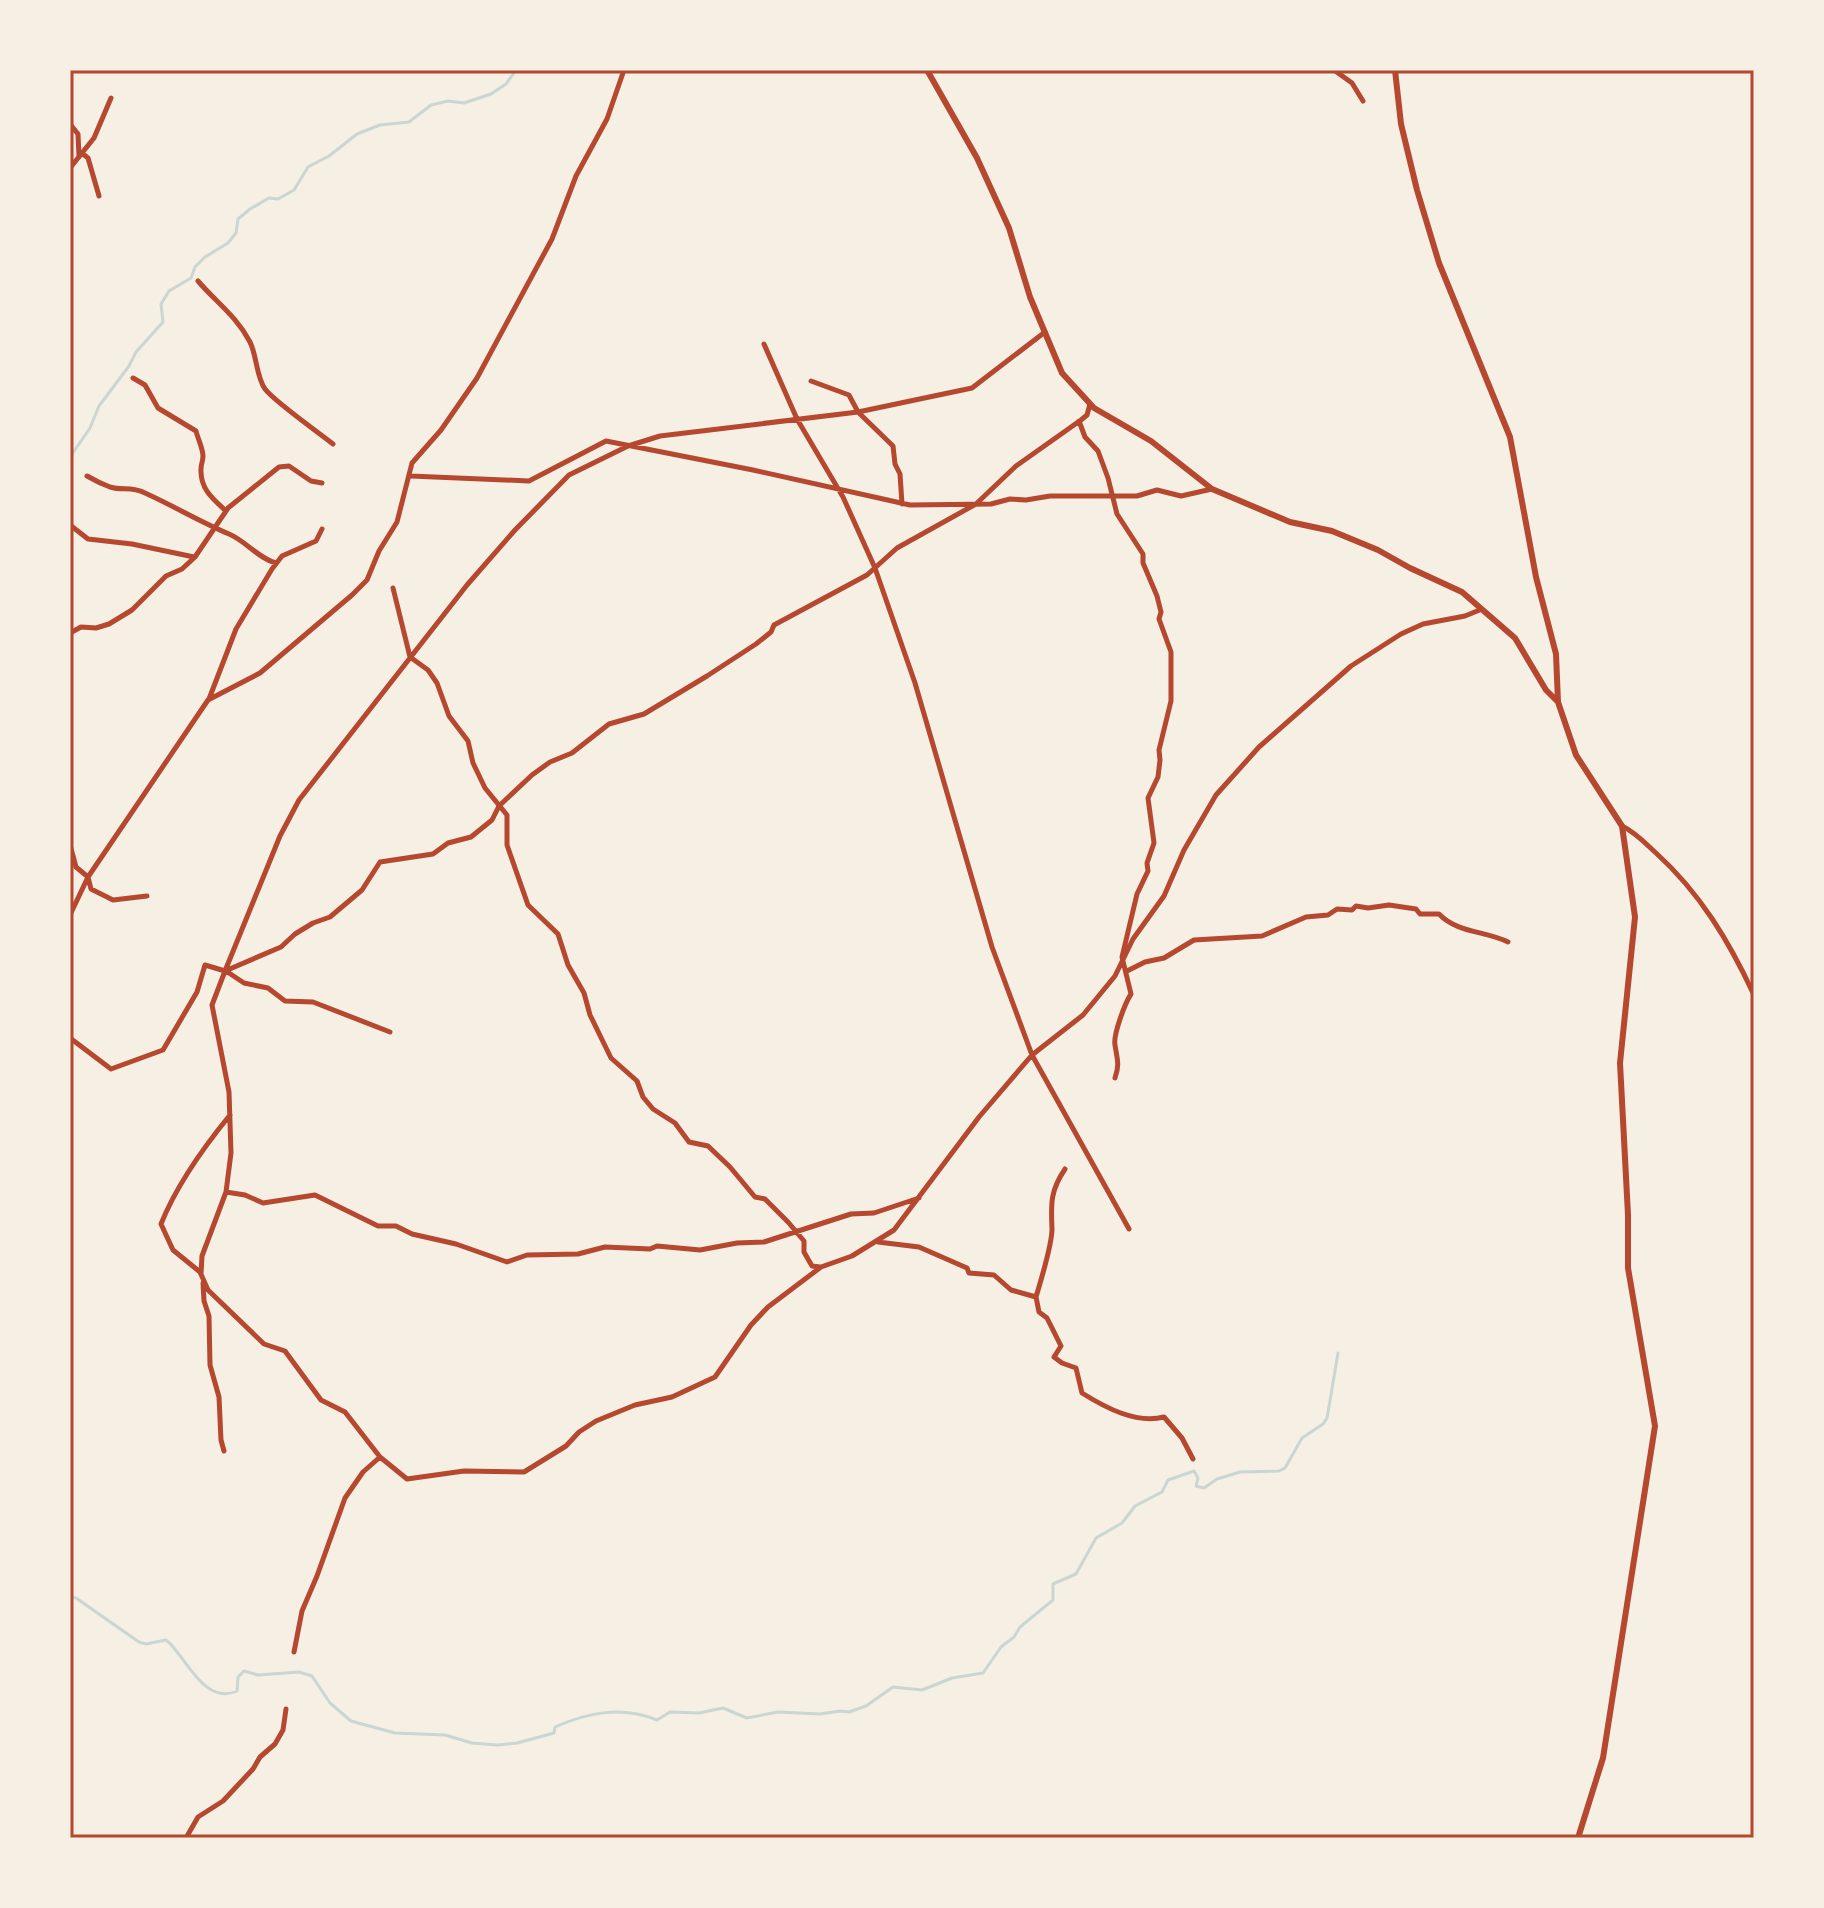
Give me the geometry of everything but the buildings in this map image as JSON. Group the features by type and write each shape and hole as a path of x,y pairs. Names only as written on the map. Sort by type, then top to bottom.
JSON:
{"street":[{"path":"208,700 260,673 367,580 379,551 397,522 412,463 441,430 477,378 552,239 576,176 607,119 624,70"},
{"path":"927,70 977,158 1009,228 1030,297 1062,373 1090,404 1151,441 1212,489 1290,522 1332,531 1462,592 1515,638 1546,690 1558,702"},
{"path":"1334,70 1352,83 1363,101"},
{"path":"1395,70 1401,124 1439,263 1510,437 1536,577 1556,654 1558,702 1576,755 1622,826 1635,917 1620,1063 1628,1268 1655,1426 1603,1758 1578,1838"},
{"path":"70,168 94,138 111,98"},
{"path":"70,124 78,134 81,156"},
{"path":"81,156 88,158 99,196"},
{"path":"198,281 213,299 232,314 242,329 252,346 265,389 333,444"},
{"path":"224,1451 219,1397 210,1365 209,1316 200,1272 202,1256 226,1192 231,1153 229,1092 212,1005 280,836 299,800 410,657 515,530 569,475 628,446 660,436 858,412 972,388 1045,332"},
{"path":"764,344 797,419 839,490 875,568 915,683 992,947 1032,1055 1129,1229"},
{"path":"133,378 145,385 158,408 196,431 207,492 226,511"},
{"path":"811,381 849,395 858,412 893,446 895,464 900,474 902,504"},
{"path":"225,971 281,947 304,928 330,917 362,890 380,862 433,854 448,843 471,837 492,820 499,806 550,762 572,753 609,724 644,714 740,655 771,632 774,625 875,568 897,548 976,504 1016,466 1087,415 1090,404"},
{"path":"1079,421 1085,437 1098,451 1117,514 1143,554 1143,563 1157,596 1161,612 1159,619 1171,652 1171,701 1159,750 1158,777 1148,798 1154,843 1147,863 1148,871 1137,894 1122,963 1127,971 1131,994 1125,1003 1115,1037 1120,1064 1115,1078"},
{"path":"411,475 529,481 606,441 902,504 991,504 1010,499 1050,496 1137,496 1157,490 1181,496 1212,489"},
{"path":"70,633 81,627 96,628 109,624 132,610 166,576 182,569 195,557 226,511 279,467 289,466 311,481 322,483"},
{"path":"87,476 112,488 134,487 214,529 230,534 276,563"},
{"path":"70,525 88,539 195,557"},
{"path":"70,915 73,903 88,877 208,700 236,629 276,563 282,556 316,541 322,529"},
{"path":"393,588 410,657 428,670 437,683 449,716 468,741 473,763 485,788 507,815 507,845 528,905 558,934 568,965 584,993 590,1015 611,1058 637,1081 643,1097 653,1109 675,1123 689,1142 708,1146 755,1197 765,1199 804,1241 806,1259 812,1266 821,1267"},
{"path":"230,1115 205,1146 170,1200 161,1224 173,1250 200,1272 208,1290 264,1344 285,1351 321,1400 345,1412 380,1457 407,1479 464,1471 524,1472 566,1446 579,1432 596,1421 635,1405 672,1397 715,1377 751,1325 768,1307 821,1267 852,1256 894,1230 979,1117 1032,1055 1083,1015 1115,976 1133,939 1164,896 1184,850 1216,795 1259,747 1351,666 1401,634 1423,624 1465,616 1483,608"},
{"path":"1622,826 1631,830 1663,860 1712,917 1726,937 1754,995"},
{"path":"70,845 76,867 88,877 91,889 113,900 147,896"},
{"path":"1127,971 1145,962 1164,958 1194,940 1262,936 1306,917 1328,915 1337,909 1352,910 1356,906 1389,905 1416,909 1420,914 1439,914 1447,922 1471,931 1493,934 1508,942"},
{"path":"70,1038 111,1069 163,1050 197,992 205,965 225,971 244,983 268,988 285,1001 313,1002 390,1032"},
{"path":"1065,1169 1056,1184 1050,1205 1052,1227 1045,1270 1036,1297 1039,1312 1047,1318 1061,1346 1054,1357 1076,1368 1082,1393 1099,1404 1127,1415 1152,1420 1164,1417 1182,1438 1193,1459"},
{"path":"226,1192 245,1195 263,1203 315,1195 378,1226 396,1226 412,1234 456,1244 507,1262 527,1255 578,1254 605,1247 717,1249 737,1243 775,1240 851,1214 874,1213 920,1198"},
{"path":"877,1242 919,1247 967,1268 969,1273 994,1275 1011,1290 1036,1297"},
{"path":"294,1652 302,1611 345,1498 363,1472 380,1457"},
{"path":"186,1838 198,1817 223,1801 275,1744 283,1730 286,1709"}],"waterway":[{"path":"70,457 90,428 99,406 136,352 163,322 161,304 169,291 191,278 195,267 205,257 228,243 236,233 238,219 269,198 278,199 294,190 308,167 329,156 357,134 380,125 409,122 431,105 448,101 464,103 491,94 506,84 516,70"},
{"path":"70,1597 76,1598 139,1642 146,1644 166,1640 196,1676 214,1691 225,1694 237,1691 238,1677 244,1671 258,1675 299,1672 312,1676 330,1703 351,1721 395,1733 445,1735 472,1743 497,1745 554,1733 555,1727 606,1713 631,1713 657,1720 670,1712 699,1713 723,1708 747,1718 778,1712 849,1712 866,1706 893,1687 922,1690 952,1678 983,1673 1020,1627 1053,1600 1053,1584 1076,1574 1096,1538 1122,1523 1135,1506 1162,1492 1168,1480 1194,1471 1198,1478 1196,1486 1204,1488 1217,1479 1240,1472 1279,1471 1285,1468 1302,1438 1327,1418 1338,1353"}]}
